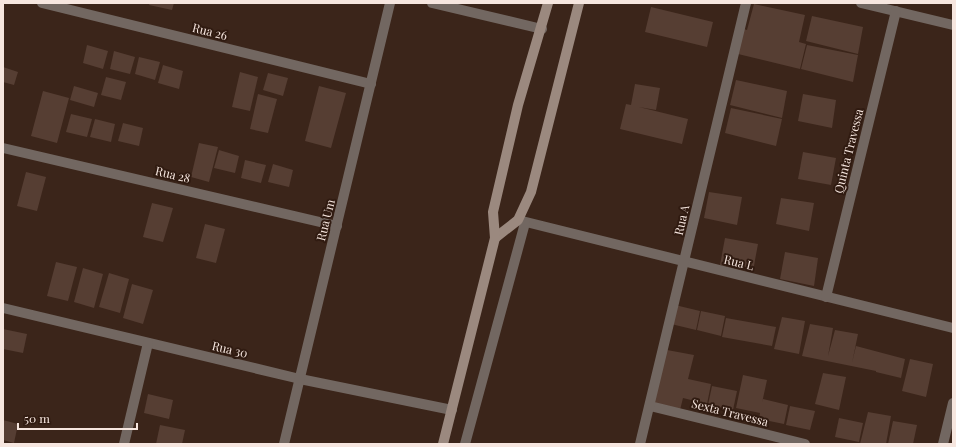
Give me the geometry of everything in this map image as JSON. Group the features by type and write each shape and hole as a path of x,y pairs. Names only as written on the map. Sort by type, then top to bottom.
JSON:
{"street":[{"name":"Rua 26","path":"42,3 371,84"},
{"name":"Rua Um","path":"284,444 390,3"},
{"path":"432,3 542,29"},
{"path":"443,444 495,238 493,212 518,105 542,29 548,3"},
{"path":"465,444 521,222 531,192 579,3"},
{"name":"Rua A","path":"640,444 746,3"},
{"path":"861,3 953,25"},
{"name":"Quinta Travessa","path":"826,297 896,11"},
{"name":"Rua 28","path":"3,148 337,226"},
{"path":"495,238 521,222"},
{"name":"Rua L","path":"521,222 953,328"},
{"name":"Rua 30","path":"3,308 300,379 452,410"},
{"path":"124,444 148,343"},
{"path":"943,444 953,403"},
{"name":"Sexta Travessa","path":"650,406 805,444"}],"building":[{"path":"150,3 174,3 172,10 149,5"},
{"path":"754,4 805,15 799,42 806,44 800,69 738,54 744,29 747,30"},
{"path":"651,7 713,22 707,47 645,32"},
{"path":"812,16 863,27 858,54 806,41"},
{"path":"87,45 108,51 103,69 83,63"},
{"path":"807,45 858,55 853,82 801,69"},
{"path":"114,51 135,57 130,74 110,69"},
{"path":"139,57 160,62 155,80 135,74"},
{"path":"163,65 183,71 179,89 158,83"},
{"path":"3,67 18,72 14,85 3,82"},
{"path":"240,72 258,77 250,111 232,107"},
{"path":"268,73 288,78 283,96 263,90"},
{"path":"106,77 126,82 121,100 101,95"},
{"path":"736,80 787,91 782,118 730,105"},
{"path":"635,84 660,88 656,110 639,107 688,119 682,144 620,129 626,104 631,105"},
{"path":"74,86 98,93 94,107 70,100"},
{"path":"319,86 346,93 331,148 305,141"},
{"path":"43,91 69,98 57,143 31,136"},
{"path":"258,94 277,99 268,133 250,129"},
{"path":"803,94 836,100 832,128 798,121"},
{"path":"731,108 782,119 776,146 725,133"},
{"path":"71,114 92,119 87,137 66,132"},
{"path":"95,119 115,124 111,142 90,137"},
{"path":"123,123 143,128 139,146 118,141"},
{"path":"199,143 218,147 209,182 191,177"},
{"path":"219,150 239,156 235,173 214,168"},
{"path":"803,152 836,158 831,185 798,179"},
{"path":"245,160 266,165 261,183 241,178"},
{"path":"273,164 293,170 289,187 268,182"},
{"path":"26,172 46,177 37,211 17,206"},
{"path":"709,192 742,197 737,225 704,218"},
{"path":"781,198 814,203 809,231 776,224"},
{"path":"152,203 173,208 163,242 143,237"},
{"path":"205,224 225,229 216,263 196,258"},
{"path":"725,238 758,244 753,271 720,265"},
{"path":"785,252 818,258 814,286 780,279"},
{"path":"56,262 77,267 68,301 47,296"},
{"path":"83,268 103,274 94,308 74,302"},
{"path":"109,273 129,279 120,313 99,307"},
{"path":"132,284 153,290 143,324 123,318"},
{"path":"675,305 700,311 696,330 671,324"},
{"path":"701,311 725,316 721,336 697,330"},
{"path":"782,317 805,321 799,354 774,349"},
{"path":"726,318 776,327 772,346 722,337"},
{"path":"810,324 833,328 828,356 835,330 858,334 852,363 856,346 905,359 901,378 876,371 802,356"},
{"path":"3,329 27,334 23,353 3,349"},
{"path":"667,350 694,355 688,379 711,384 707,404 683,398 680,410 653,404"},
{"path":"910,359 933,364 926,397 902,391"},
{"path":"823,373 846,377 839,410 815,404"},
{"path":"743,375 767,380 762,403 763,399 788,405 784,424 759,419 760,413 736,408"},
{"path":"712,386 737,391 733,410 708,405"},
{"path":"148,394 173,400 169,419 144,413"},
{"path":"790,406 815,411 810,430 786,425"},
{"path":"868,412 891,416 886,444 860,444"},
{"path":"839,418 863,423 859,442 835,437"},
{"path":"3,420 18,424 14,443 3,440"},
{"path":"893,421 917,425 913,444 888,444"},
{"path":"160,425 185,430 182,444 156,444"}]}
